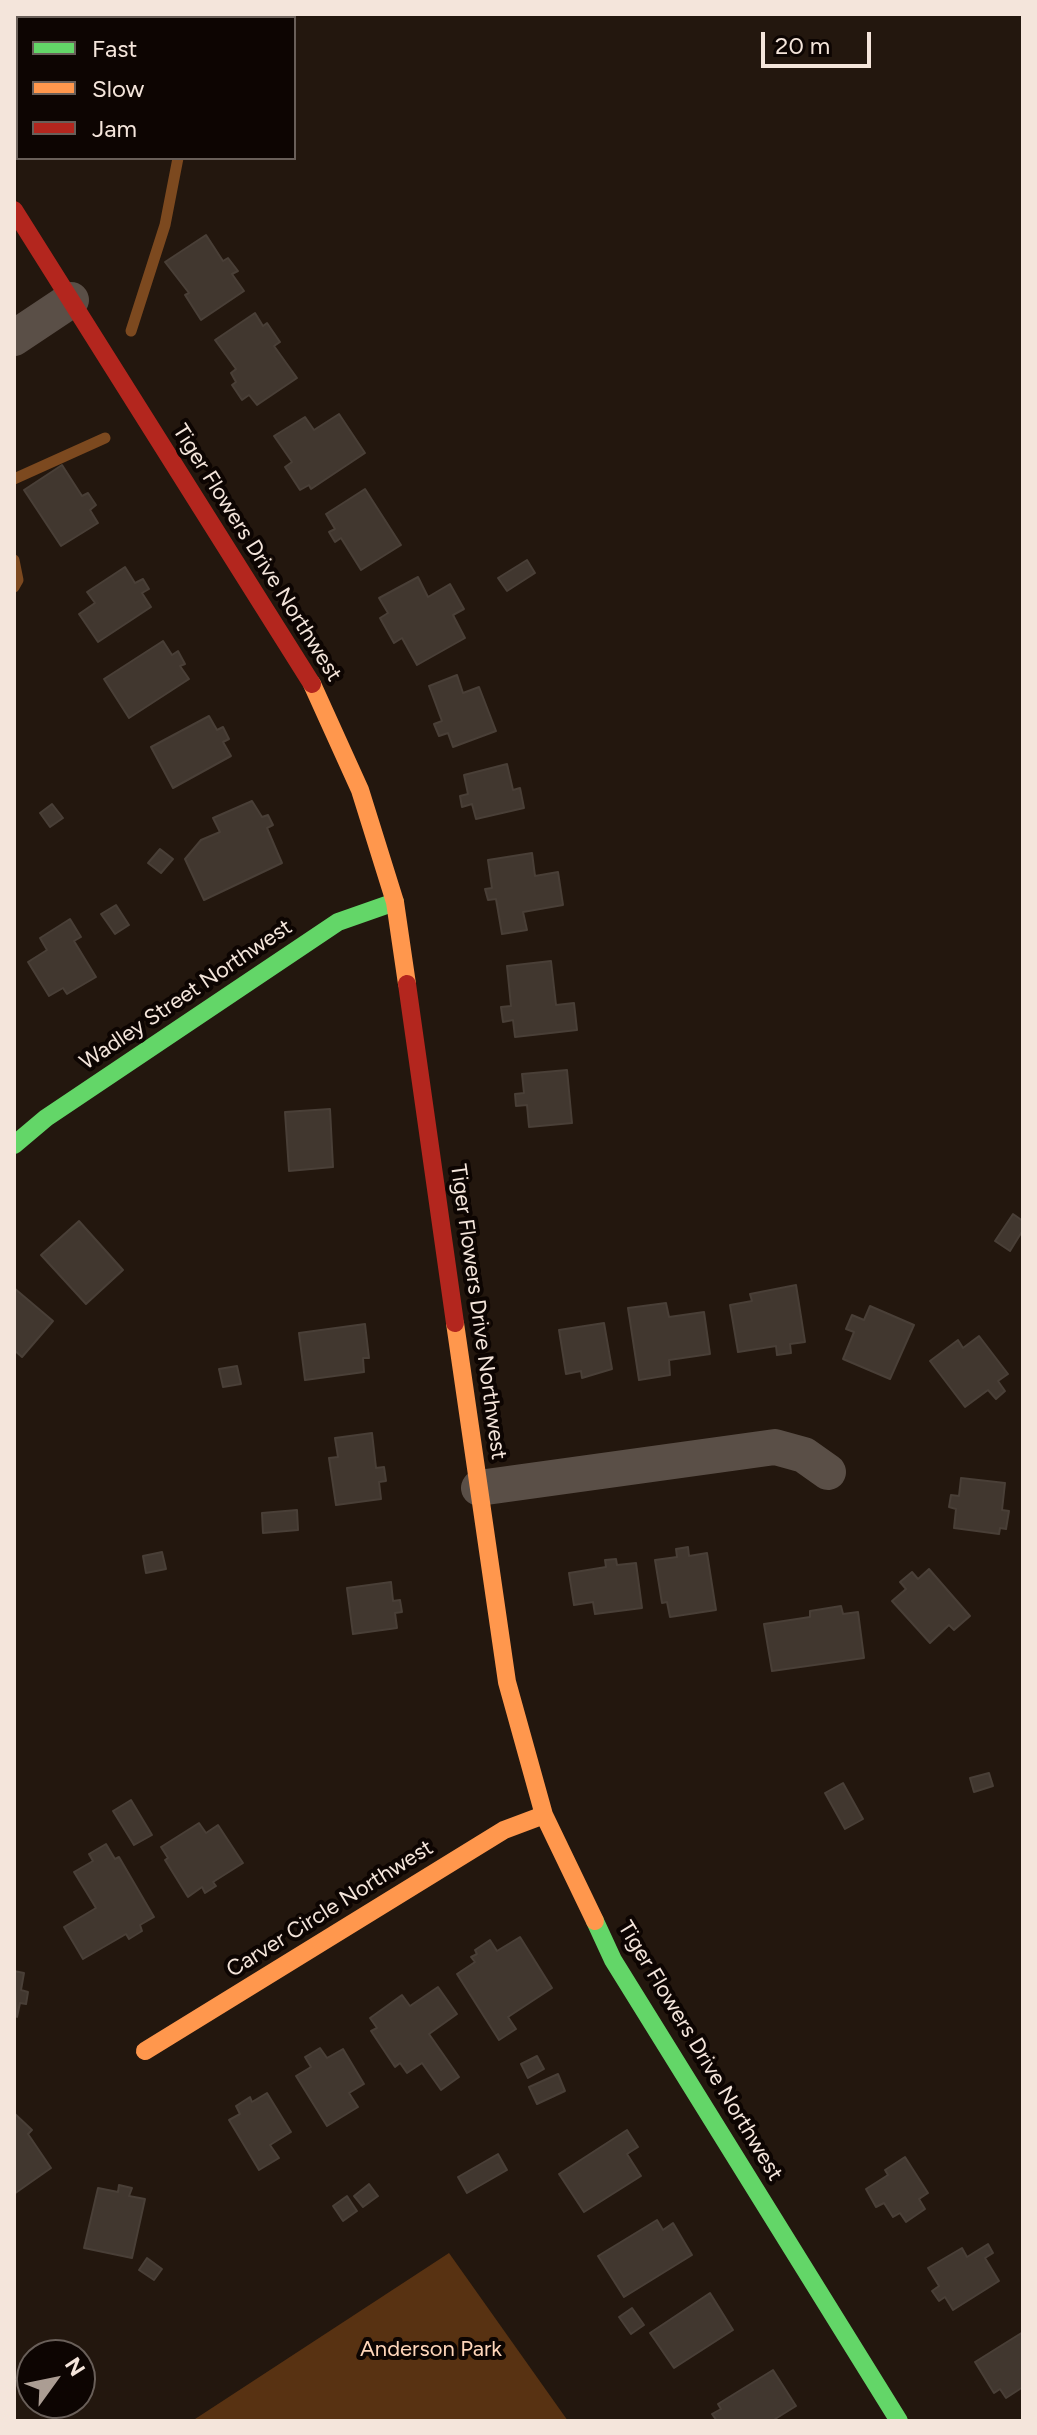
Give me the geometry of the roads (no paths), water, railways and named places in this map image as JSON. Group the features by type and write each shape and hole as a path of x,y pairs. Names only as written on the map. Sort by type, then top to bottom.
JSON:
{"street":[{"name":"Tiger Flowers Drive Northwest","path":"14,210 312,683 360,790 395,902 507,1682 544,1815 613,1960 899,2421"},
{"path":"14,338 71,300"},
{"name":"Wadley Street Northwest","path":"14,1145 46,1118 338,922 395,902"},
{"path":"479,1488 775,1447 804,1455 828,1472"},
{"name":"Carver Circle Northwest","path":"145,2051 504,1830 544,1815"}],"waterway":[{"path":"131,331 165,225 178,160"},
{"path":"14,479 105,438"},
{"path":"14,560 18,580 14,587"}],"park label":[{"name":"Anderson Park","path":"431,2350"}]}
